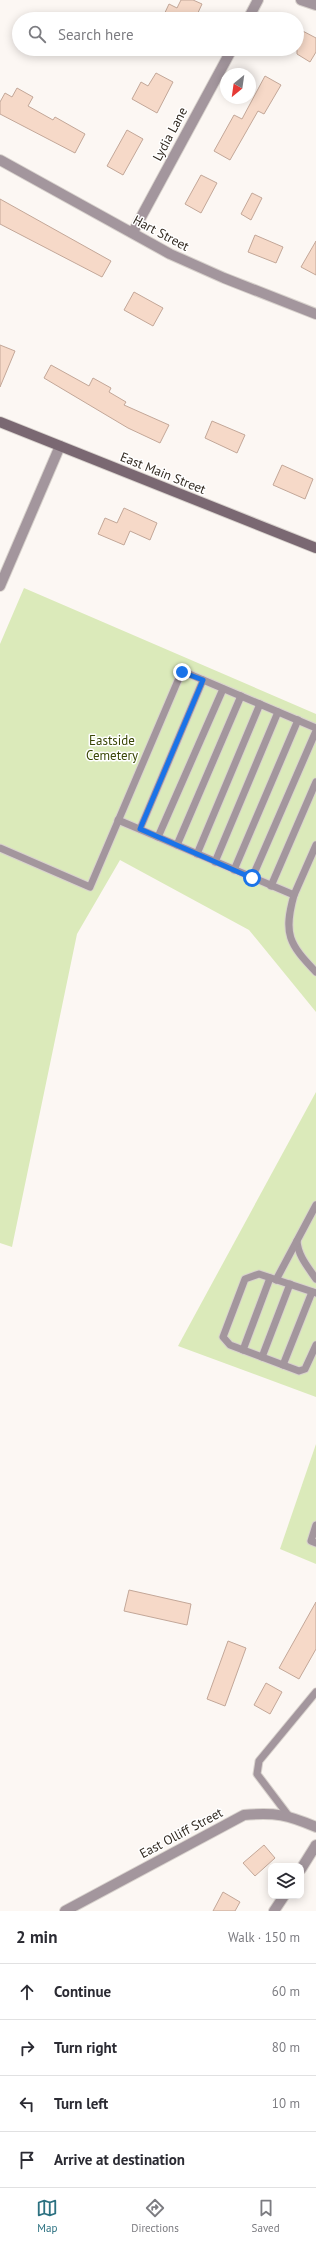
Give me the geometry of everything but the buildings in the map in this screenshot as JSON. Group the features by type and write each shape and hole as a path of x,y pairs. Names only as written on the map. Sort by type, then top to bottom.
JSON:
{"main road":[{"name":"East Main Street","path":"0,422 316,548"}],"street":[{"path":"252,12 258,0"},
{"path":"301,0 316,5"},
{"name":"Lydia Lane","path":"133,232 228,56"},
{"name":"Hart Street","path":"0,160 133,232 170,254 224,278 316,314"},
{"path":"0,586 60,446"},
{"name":"East Olliff Street","path":"64,1911 244,1815 264,1813 288,1815 316,1827"},
{"path":"304,1864 316,1845"},
{"path":"274,1911 282,1899"}],"lane":[{"path":"0,848 90,887 182,672 316,728"},
{"path":"140,829 203,680"},
{"path":"158,837 223,688"},
{"path":"177,845 241,696"},
{"path":"197,854 260,704"},
{"path":"215,862 278,712"},
{"path":"234,870 298,720"},
{"path":"252,878 316,731"},
{"path":"271,886 316,782"},
{"path":"118,820 294,896"},
{"path":"316,845 294,896 287,924 291,939 299,954 316,972"},
{"path":"243,1350 273,1279 316,1206"},
{"path":"297,1240 298,1248 304,1262 316,1280"},
{"path":"283,1365 314,1293 259,1274 245,1279 223,1337 230,1345 243,1350 262,1357 283,1365 299,1371 305,1369 316,1345"},
{"path":"262,1357 290,1284"},
{"path":"316,1525 311,1541 316,1543"},
{"path":"288,1815 257,1774 258,1761 316,1692"}],"green space":[{"name":"Eastside Cemetery","path":"24,588 316,714 316,1012 249,930 120,860 77,934 12,1247 0,1243 0,644"},
{"path":"316,1092 316,1397 178,1346"},
{"path":"316,1444 316,1564 280,1549"}],"route":[{"path":"182,672 203,680 140,829 252,878"}]}
